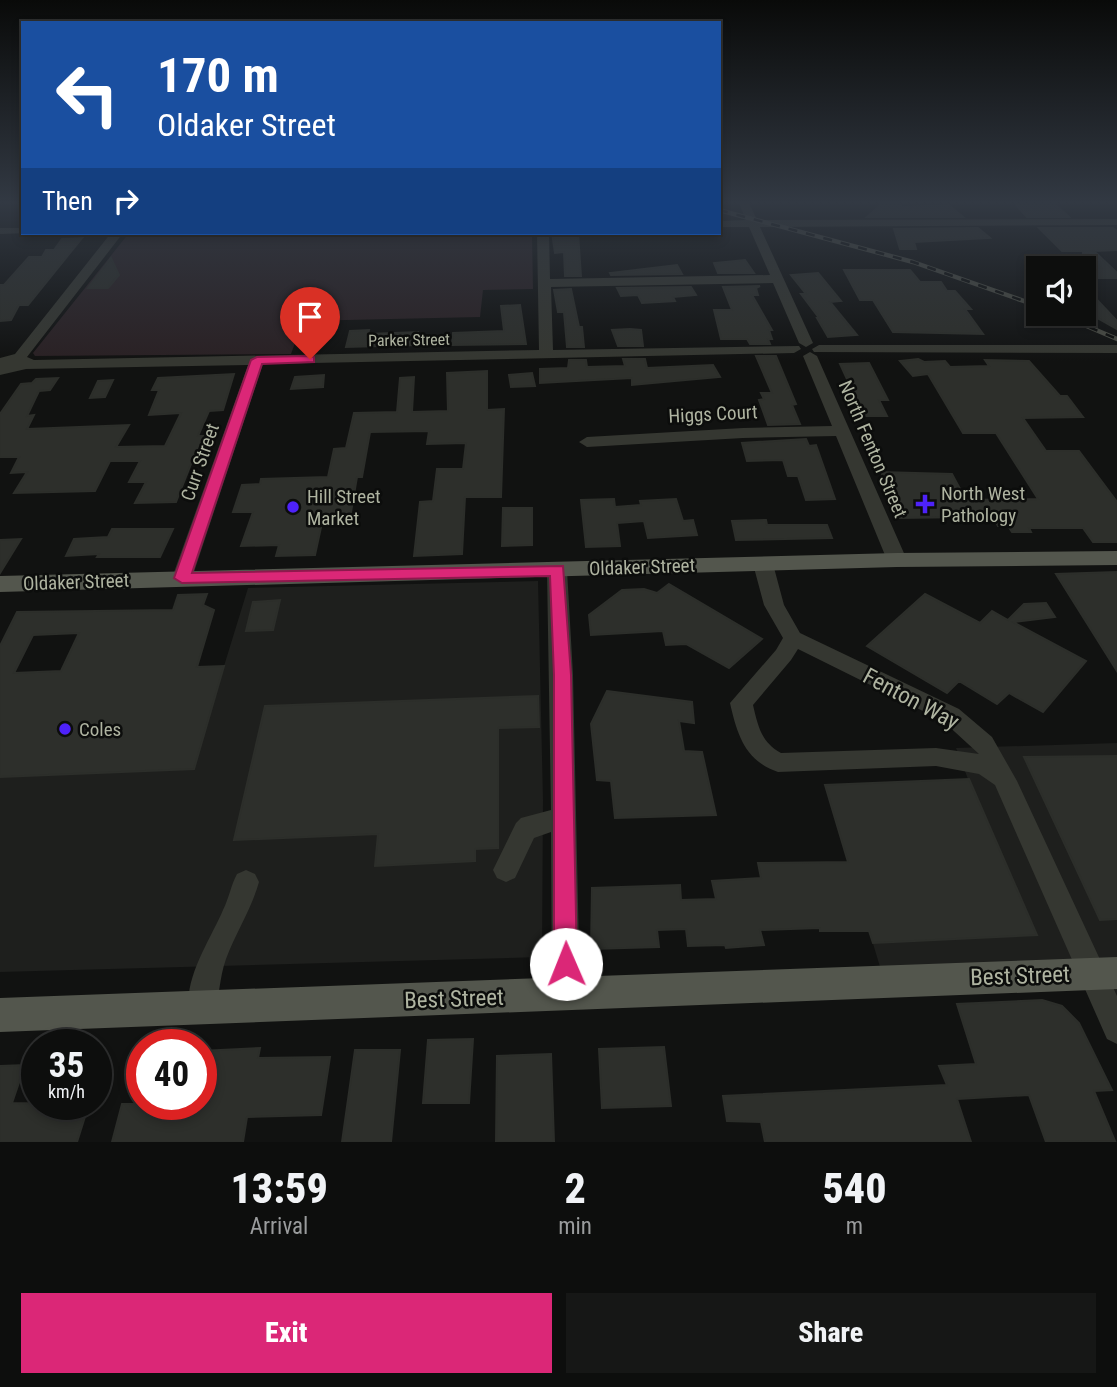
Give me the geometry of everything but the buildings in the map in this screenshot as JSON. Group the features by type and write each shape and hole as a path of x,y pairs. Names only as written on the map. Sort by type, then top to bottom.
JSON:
{"main road":[{"name":"Oldaker Street","path":"0,584 897,560 1117,558"},
{"name":"Best Street","path":"0,1015 1104,973"}],"street":[{"path":"1,371 22,361 101,254"},
{"path":"543,254 545,354"},
{"name":"North Fenton Street","path":"766,254 897,560"},
{"path":"544,283 778,279"},
{"name":"Parker Street","path":"22,361 257,360 807,349 1117,349"},
{"name":"Curr Street","path":"182,578 257,360"},
{"name":"Higgs Court","path":"587,442 743,433 843,431"},
{"path":"763,564 774,605 793,638 785,655 741,703 752,745 761,754 778,764 936,757 985,765 1005,781"},
{"path":"557,570 562,675 566,995"},
{"name":"Fenton Way","path":"793,638 951,715 984,743 1104,973 1117,1029"},
{"path":"506,870 530,826 564,818"},
{"path":"202,1008 216,950 237,916 246,882"}],"shaded area":[{"path":"112,254 532,254 533,289 483,290 480,317 303,321 291,354 35,356 33,353"},
{"path":"538,581 543,800 542,957 0,972 0,674 224,666 248,588"},
{"path":"1117,743 1117,1029 1092,973 884,980 825,785 968,779 956,748"}],"railway":[{"path":"884,254 1026,302"},
{"path":"1086,326 1117,339"}],"place":[{"name":"North West Pathology","path":"925,504"},
{"name":"Hill Street Market","path":"293,507"},
{"name":"Coles","path":"65,729"}],"route":[{"path":"310,359 257,360 182,578 557,570 562,675 566,964"}]}
